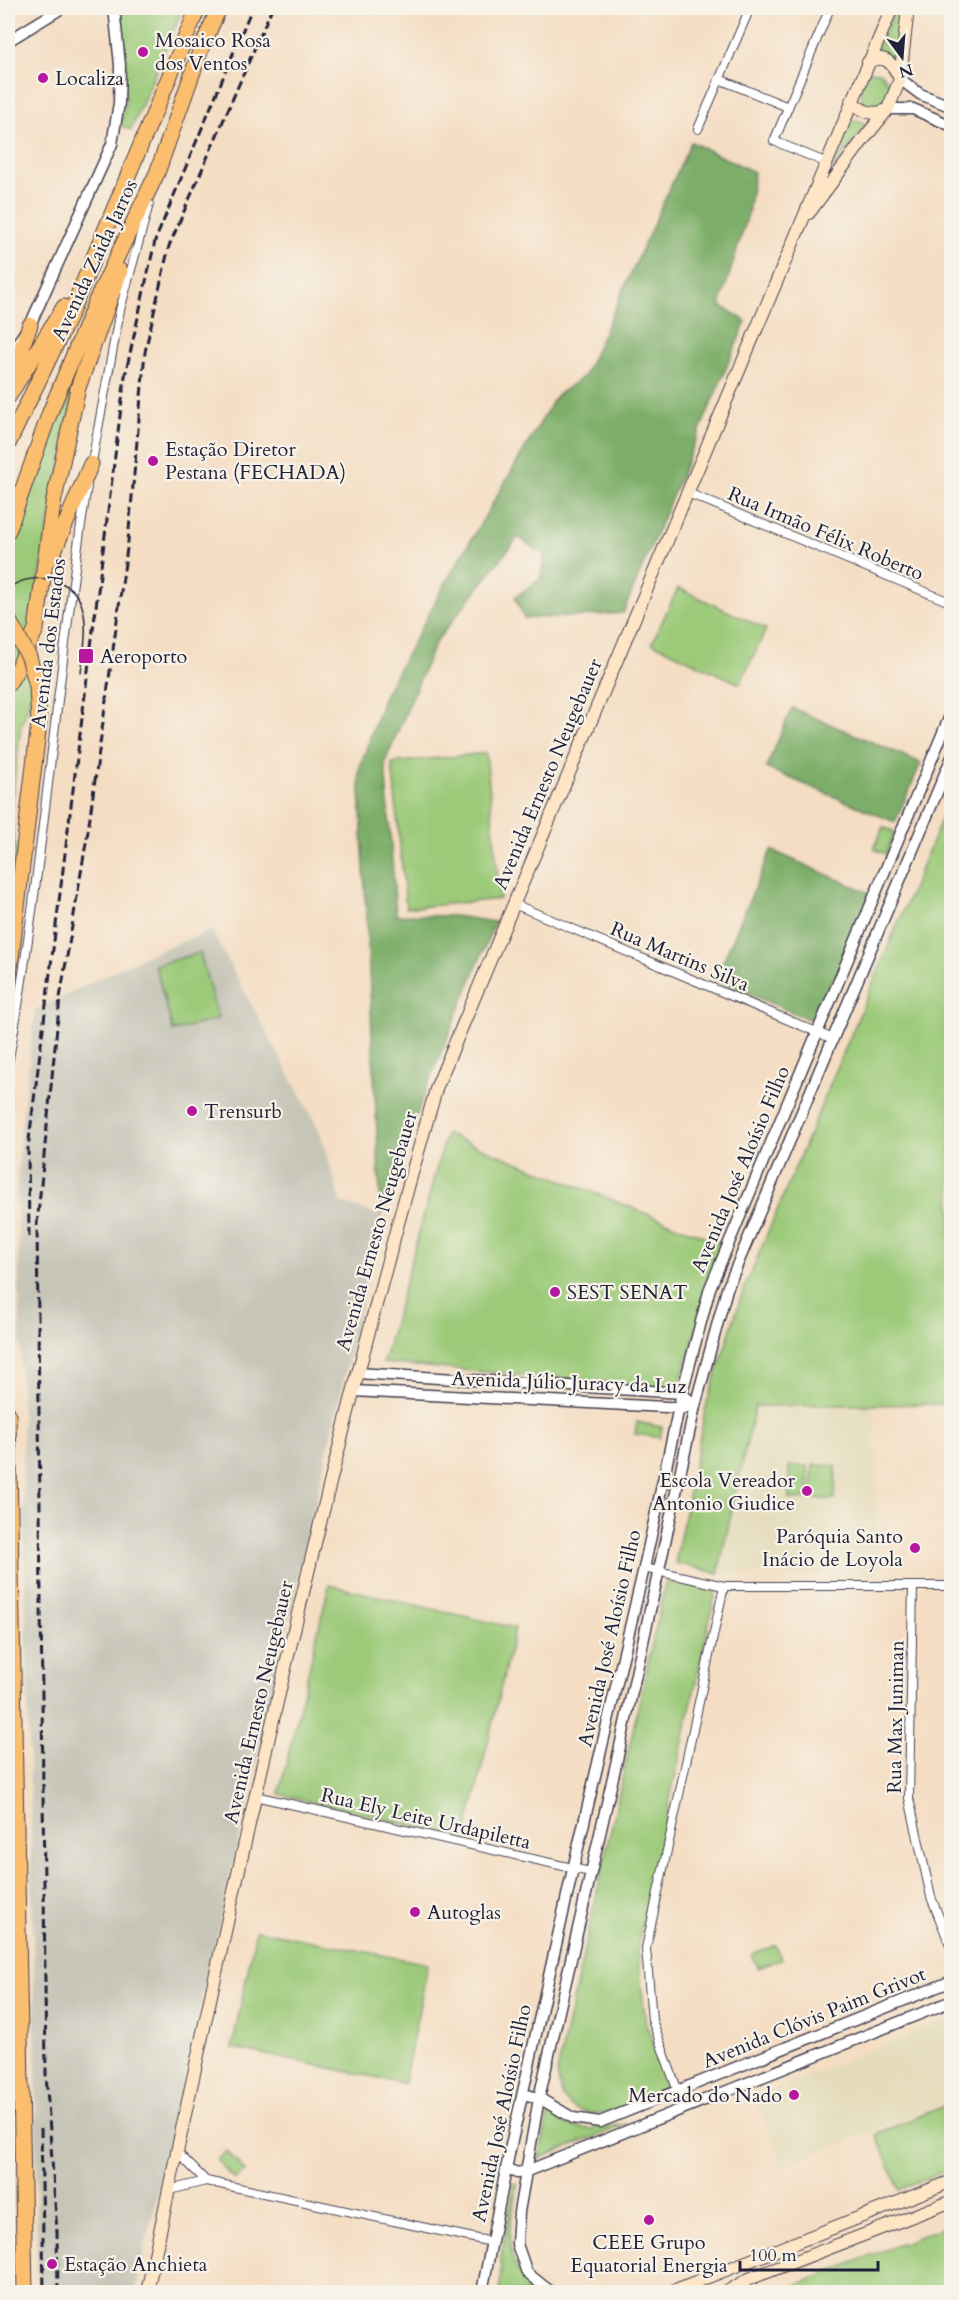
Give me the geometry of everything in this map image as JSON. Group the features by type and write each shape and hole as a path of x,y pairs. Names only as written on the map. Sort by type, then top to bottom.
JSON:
{"highway":[{"name":"Avenida Zaida Jarros","path":"8,444 69,317 198,8"},
{"name":"Avenida Zaida Jarros","path":"8,531 25,478 66,372 96,301 157,173 201,49 219,8"},
{"path":"8,684 36,629 53,504 78,388 157,173"},
{"path":"8,397 87,272"},
{"path":"8,386 30,325"},
{"path":"43,577 91,464"},
{"path":"8,619 29,657 37,686 39,723 8,988"},
{"path":"8,1414 25,2292"}],"main road":[{"name":"Avenida Ernesto Neugebauer","path":"147,2292 255,1796 352,1391 389,1250 437,1086 688,493 825,162 892,8"},
{"name":"Avenida Ernesto Neugebauer","path":"798,229 862,140 888,110 900,79 909,8"},
{"path":"868,62 876,58 888,60 900,79"},
{"path":"851,101 862,111 871,114 888,110"},
{"path":"670,2292 951,2181"},
{"path":"727,2292 749,2279 951,2200"}],"street":[{"path":"8,41 62,8"},
{"path":"8,357 30,325 112,144 118,118 120,65 114,8"},
{"path":"698,129 750,8"},
{"path":"825,162 774,141 830,8"},
{"path":"719,79 788,106"},
{"path":"900,79 921,94 951,107"},
{"path":"888,110 913,109 951,126"},
{"name":"Avenida dos Estados","path":"8,1064 33,902 73,572 91,464 120,310 157,173"},
{"name":"Rua Irmão Félix Roberto","path":"688,493 951,603"},
{"name":"Avenida José Aloísio Filho","path":"482,2292 573,1869 644,1568 678,1409 710,1288 951,711"},
{"name":"Avenida José Aloísio Filho","path":"551,2292 527,2273 517,2244 519,2212 538,2098 660,1571 695,1406 727,1289 951,757"},
{"name":"Rua Martins Silva","path":"514,904 833,1039"},
{"name":"Avenida Júlio Juracy da Luz","path":"357,1373 682,1393 695,1406"},
{"name":"Avenida Júlio Juracy da Luz","path":"352,1391 678,1409 695,1406"},
{"path":"644,1568 724,1586 951,1586"},
{"path":"684,2108 652,2020 646,1948 724,1586"},
{"name":"Rua Max Juniman","path":"913,1587 909,1798 931,1897 951,1950"},
{"name":"Rua Ely Leite Urdapiletta","path":"255,1796 590,1872"},
{"name":"Avenida Clóvis Paim Grivot","path":"523,2094 538,2098 573,2118 600,2122 951,1981"},
{"name":"Avenida Clóvis Paim Grivot","path":"507,2169 516,2173 527,2171 951,2001"},
{"path":"177,2152 206,2181"},
{"path":"169,2190 206,2181 492,2242"}],"shaded area":[{"path":"212,931 320,1132 341,1202 381,1216 135,2292 37,2292 36,2073 17,1186 35,1010 151,953"},
{"name":"Escola Vereador Antonio Giudice","path":"755,1408 875,1408 878,1576 719,1574"},
{"path":"951,2017 951,2100 783,2167 755,2098"}],"green space":[{"path":"120,8 183,8 131,130 120,125 126,100"},
{"path":"896,8 900,8 898,66 875,53"},
{"path":"868,71 880,72 894,90 886,105 874,109 862,100 860,90"},
{"path":"849,118 867,124 825,178"},
{"path":"691,142 754,172 748,214 720,305 746,321 623,613 524,618 515,597 540,579 545,556 518,537 435,643 385,762 396,915 455,916 495,922 425,1092 381,1216 359,770 384,696 445,584 556,396 584,376"},
{"path":"78,367 31,623 31,699 21,726 10,813 17,853 8,930 8,573 19,519"},
{"path":"678,588 766,629 740,684 652,643"},
{"path":"792,708 921,763 895,822 766,768"},
{"path":"486,753 500,899 406,908 392,763"},
{"path":"951,797 951,1404 755,1406 718,1573 675,1563 706,1406 742,1294"},
{"path":"883,827 895,832 886,854 874,849"},
{"path":"771,850 871,894 818,1023 715,980"},
{"path":"200,953 218,1019 173,1031 155,965"},
{"name":"SEST SENAT","path":"446,1134 723,1244 678,1389 383,1363"},
{"path":"637,1422 662,1427 660,1438 635,1434"},
{"path":"813,1465 836,1466 835,1499 812,1499"},
{"path":"789,1466 808,1466 809,1498 789,1499"},
{"path":"666,1581 716,1591 637,1949 646,2024 670,2088 616,2110 588,2113 576,2109 565,2100 557,2073"},
{"path":"329,1585 515,1628 465,1838 279,1794"},
{"path":"256,1930 428,1964 404,2083 232,2048"},
{"path":"776,1945 781,1959 758,1968 752,1954"},
{"path":"951,2103 951,2169 899,2190 876,2134"},
{"path":"550,2109 565,2125 589,2129 627,2124 538,2159"},
{"path":"227,2151 245,2171 234,2180 217,2160"},
{"path":"517,2183 510,2234 512,2256 520,2275 537,2292 500,2292 501,2258 514,2184"},
{"path":"951,2224 951,2292 779,2292"}],"tram line":[{"path":"8,589 21,581 43,578 64,584 74,592 81,603 84,616 81,673"}],"railway":[{"path":"29,1237 28,1148 125,376 155,241 252,8"},
{"path":"58,2292 57,2232 46,2074 37,1224 60,998 88,831 128,541 145,352 169,246 272,8"},
{"path":"41,2128 44,2292"}],"place":[{"name":"Mosaico Rosa dos Ventos","path":"143,52"},
{"name":"Localiza","path":"43,78"},
{"name":"Estação Diretor Pestana (FECHADA)","path":"153,461"},
{"name":"Aeroporto","path":"86,656"},
{"name":"Trensurb","path":"192,1111"},
{"name":"SEST SENAT","path":"555,1292"},
{"name":"Escola Vereador Antonio Giudice","path":"807,1491"},
{"name":"Paróquia Santo Inácio de Loyola","path":"915,1548"},
{"name":"Autoglas","path":"415,1912"},
{"name":"Mercado do Nado","path":"794,2095"},
{"name":"CEEE Grupo Equatorial Energia","path":"649,2220"},
{"name":"Estação Anchieta","path":"52,2264"}]}
